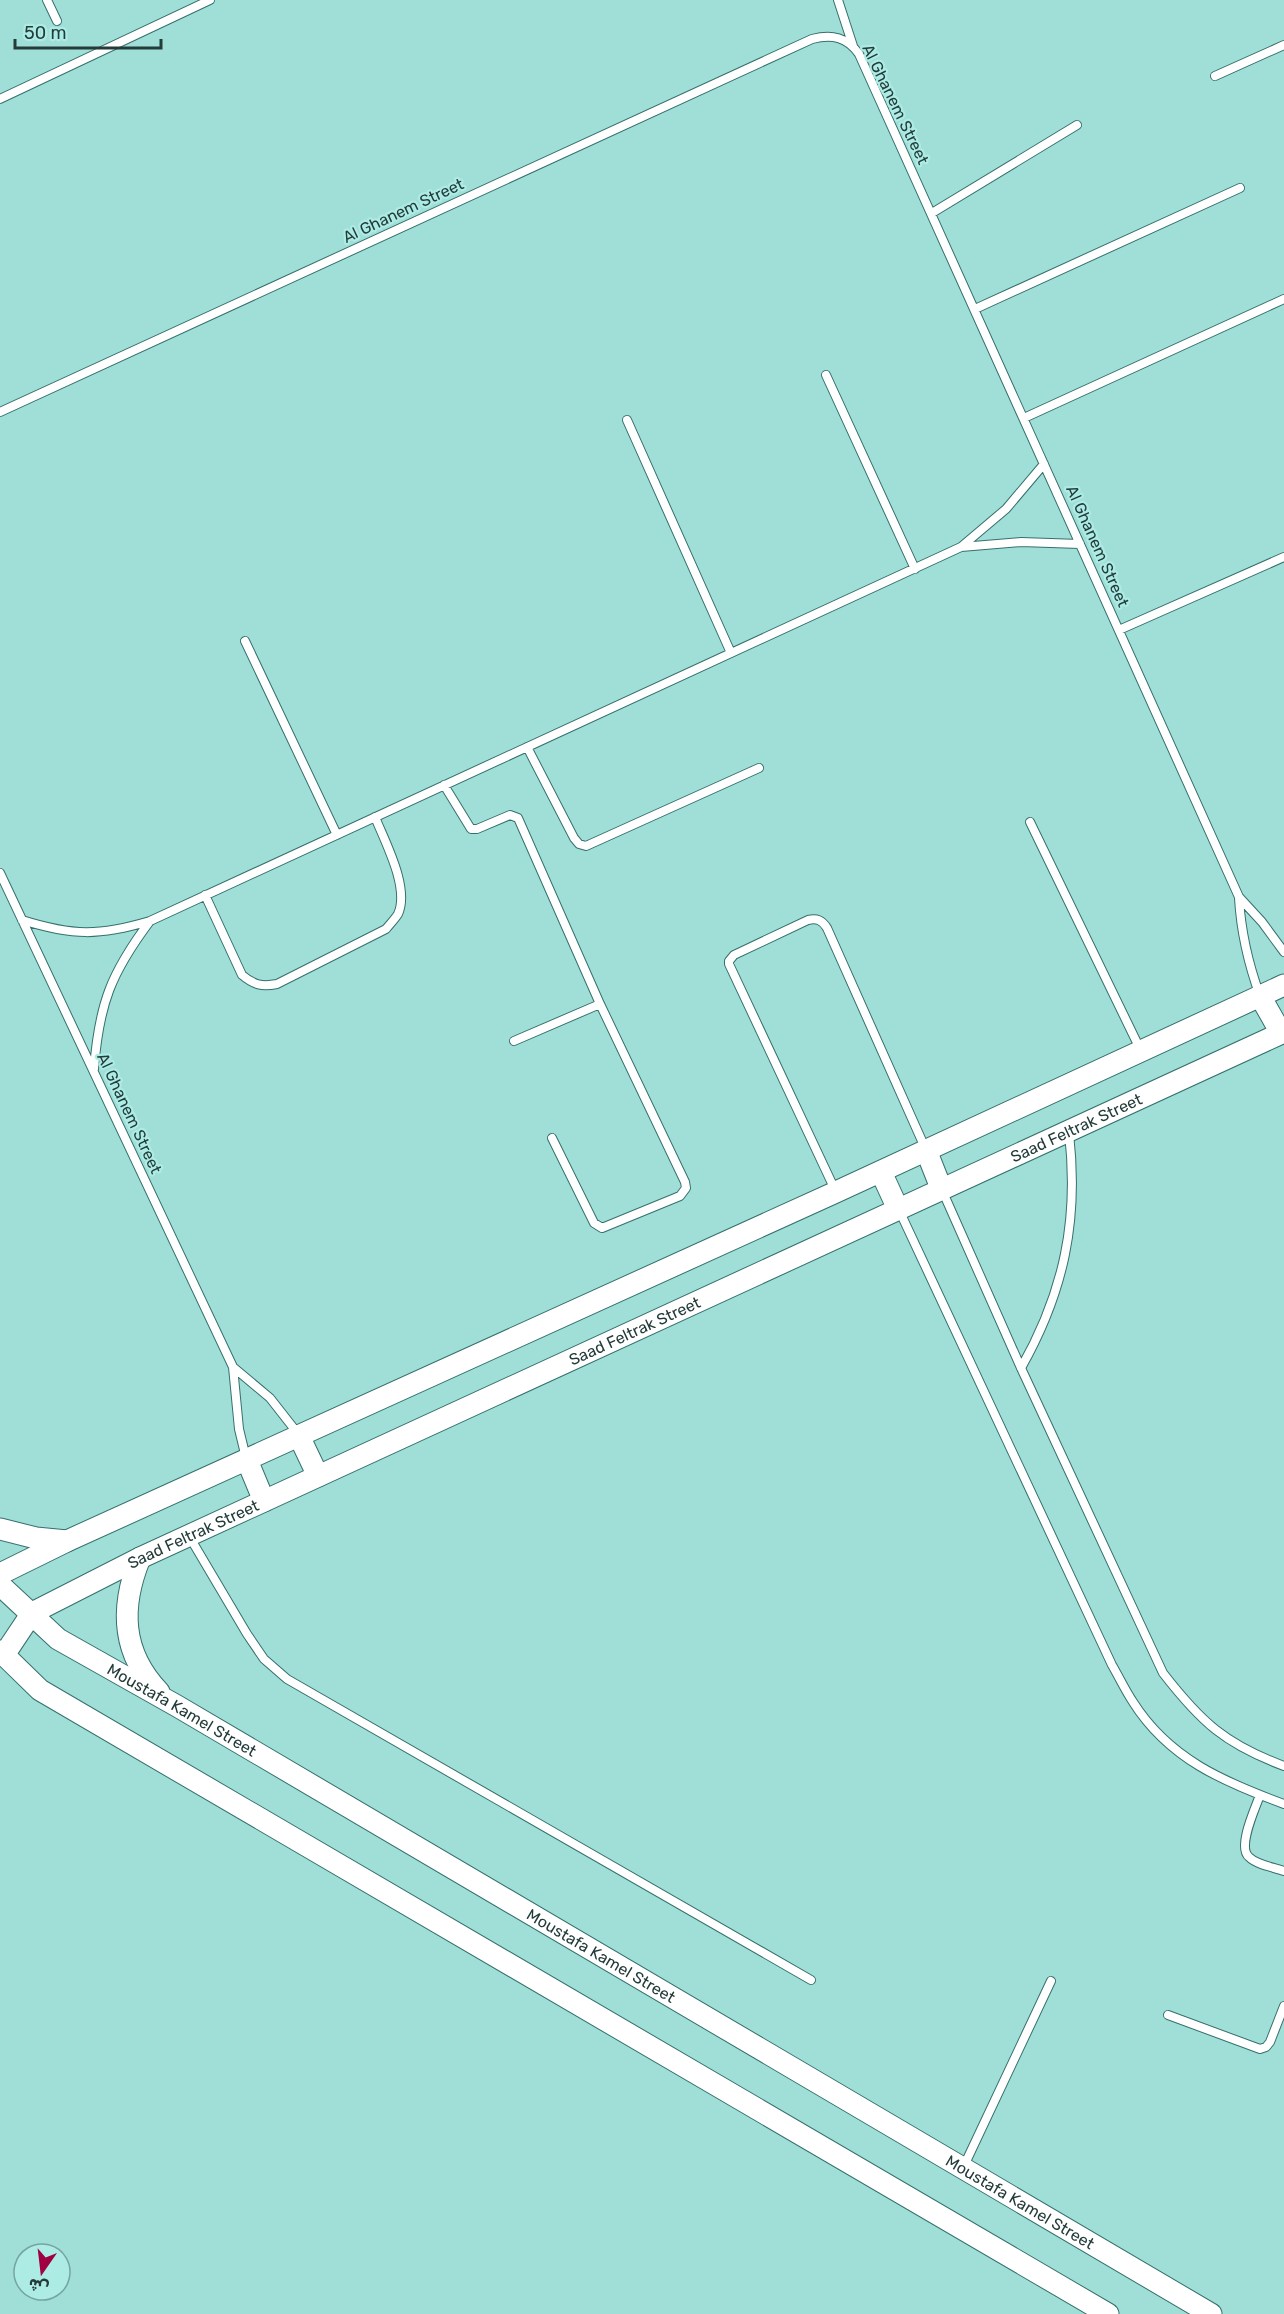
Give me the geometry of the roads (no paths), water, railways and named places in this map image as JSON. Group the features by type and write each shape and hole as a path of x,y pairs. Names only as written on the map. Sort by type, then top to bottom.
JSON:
{"street":[{"path":"0,1574 881,1172 1284,985"},
{"path":"1260,996 1283,1032"},
{"name":"Saad Feltrak Street","path":"2,1653 32,1613 140,1558 1283,1032"},
{"path":"926,1150 941,1188"},
{"path":"881,1172 898,1209"},
{"path":"299,1436 318,1476"},
{"path":"247,1460 264,1501"},
{"path":"0,1529 36,1538 68,1541"},
{"path":"140,1558 130,1582 127,1600 128,1635 136,1660 149,1682 168,1701"},
{"name":"Moustafa Kamel Street","path":"0,1585 58,1639 168,1701 1211,2314"},
{"path":"2,1653 48,1695 1108,2314"}],"lane":[{"path":"47,0 57,21"},
{"path":"0,99 210,0"},
{"path":"838,0 854,46"},
{"name":"Al Ghanem Street","path":"0,411 812,39 827,36 841,38 854,46 859,54 1239,897 1262,922 1284,952"},
{"path":"1215,76 1284,45"},
{"path":"932,213 1077,125"},
{"path":"975,309 1240,188"},
{"path":"1024,418 1284,299"},
{"path":"826,375 915,568"},
{"path":"627,420 731,653"},
{"path":"22,920 53,930 86,933 118,930 150,921 961,548 1006,509 1044,464"},
{"path":"961,548 1021,542 1080,544"},
{"path":"1119,630 1284,557"},
{"path":"245,641 337,835"},
{"path":"527,747 574,838 579,844 586,846 759,768"},
{"path":"444,785 471,829 477,829 510,815 518,818 600,1004 686,1188 680,1196 607,1228 602,1228 594,1223 552,1138"},
{"path":"205,895 242,975 252,983 264,986 277,984 386,929 398,913 402,893 400,884 375,817"},
{"path":"1030,822 1141,1051"},
{"name":"Al Ghanem Street","path":"0,873 233,1367 238,1429 247,1460"},
{"name":"Al Ghanem Street","path":"1239,897 1241,931 1248,964 1260,996"},
{"path":"836,1192 729,964 734,955 787,930 816,918 823,921 926,1150"},
{"path":"93,1071 97,1030 107,991 125,954 150,921"},
{"path":"514,1041 600,1004"},
{"path":"1021,1368 1049,1313 1066,1253 1073,1192 1069,1130"},
{"path":"941,1188 1021,1368 1163,1673 1190,1707 1222,1737 1284,1766"},
{"path":"898,1209 1112,1665 1133,1703 1161,1737 1195,1764 1233,1786 1284,1804"},
{"name":"Al Ghanem Street","path":"233,1367 270,1398 299,1436"},
{"path":"189,1536 253,1643 264,1659 287,1679 811,1980"},
{"path":"1260,1795 1244,1847 1247,1856 1254,1861 1284,1871"},
{"path":"963,2168 1051,1981"},
{"path":"1168,2015 1260,2049 1266,2047 1270,2042 1284,2006"}]}
